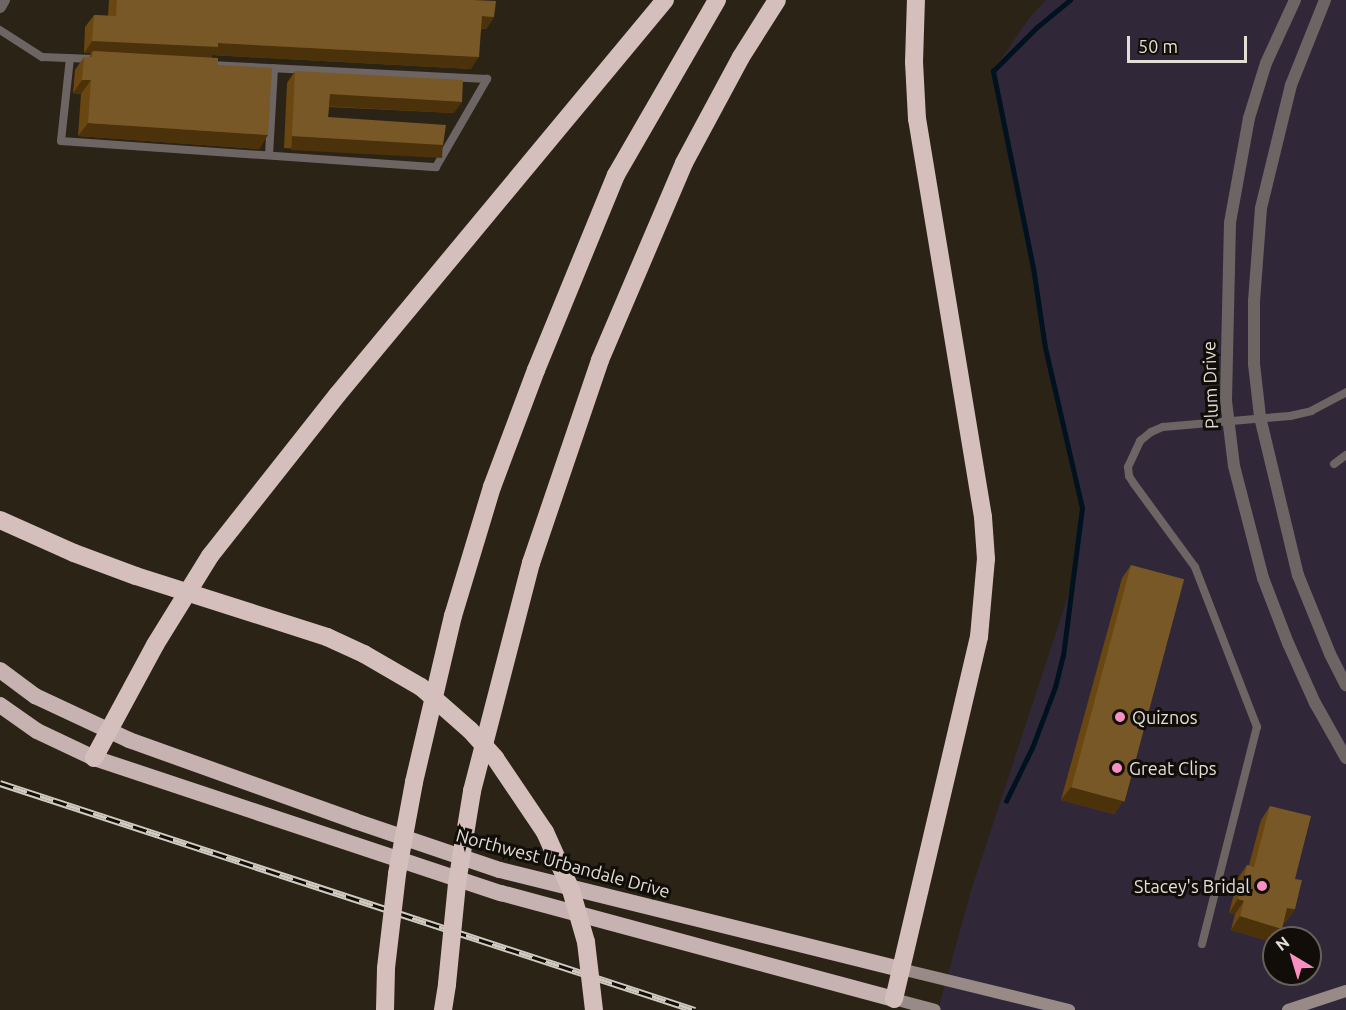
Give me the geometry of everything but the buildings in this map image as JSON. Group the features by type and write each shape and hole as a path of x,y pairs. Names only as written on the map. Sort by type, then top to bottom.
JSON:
{"highway":[{"path":"93,758 155,645 210,556 338,394 665,0"},
{"path":"385,1010 386,968 397,874 414,782 457,605 492,487 536,370 616,175 717,0"},
{"path":"443,1010 457,883 472,790 531,563 600,360 684,163 741,57 777,0"},
{"path":"0,705 37,731 93,758 501,893 894,999 979,637 986,559 983,518 953,348 917,119 914,62 916,0"},
{"path":"0,520 74,553 136,576 327,637 364,654 421,687 470,730 495,758 545,832 571,890 586,942 594,1010"},
{"name":"Northwest Urbandale Drive","path":"0,670 35,696 108,731 344,818 500,870 901,969"}],"main road":[{"name":"Northwest Urbandale Drive","path":"901,969 1069,1010"},
{"path":"1288,1010 1346,991"},
{"path":"894,999 935,1010"}],"street":[{"path":"0,7 4,0"},
{"name":"Plum Drive","path":"1295,0 1266,63 1249,118 1230,223 1226,295 1227,420 1234,466 1263,578 1301,673 1346,758"},
{"path":"1325,0 1291,85 1261,208 1254,301 1254,364 1260,417 1298,575 1330,654 1346,685"}],"lane":[{"path":"0,30 42,57 104,60"},
{"path":"69,58 61,141 436,167 487,79 206,65"},
{"path":"269,155 274,68"},
{"path":"1202,944 1257,727 1195,567 1134,484 1129,476 1128,467 1135,450 1151,432 1163,427 1290,416 1311,411 1346,392"},
{"path":"1334,464 1346,454"}],"shaded area":[{"path":"1046,0 1346,0 1346,1010 938,1010 971,891 1070,590 1082,508 1045,348 1033,268 993,71 1030,17"}],"waterway":[{"path":"1006,801 1032,748 1055,687 1063,656 1082,508 1045,348 1033,268 993,71 1036,28 1070,0"}],"railway":[{"path":"0,783 695,1010"}],"place":[{"name":"Quiznos","path":"1120,717"},
{"name":"Great Clips","path":"1117,768"},
{"name":"Stacey's Bridal","path":"1262,886"}]}
